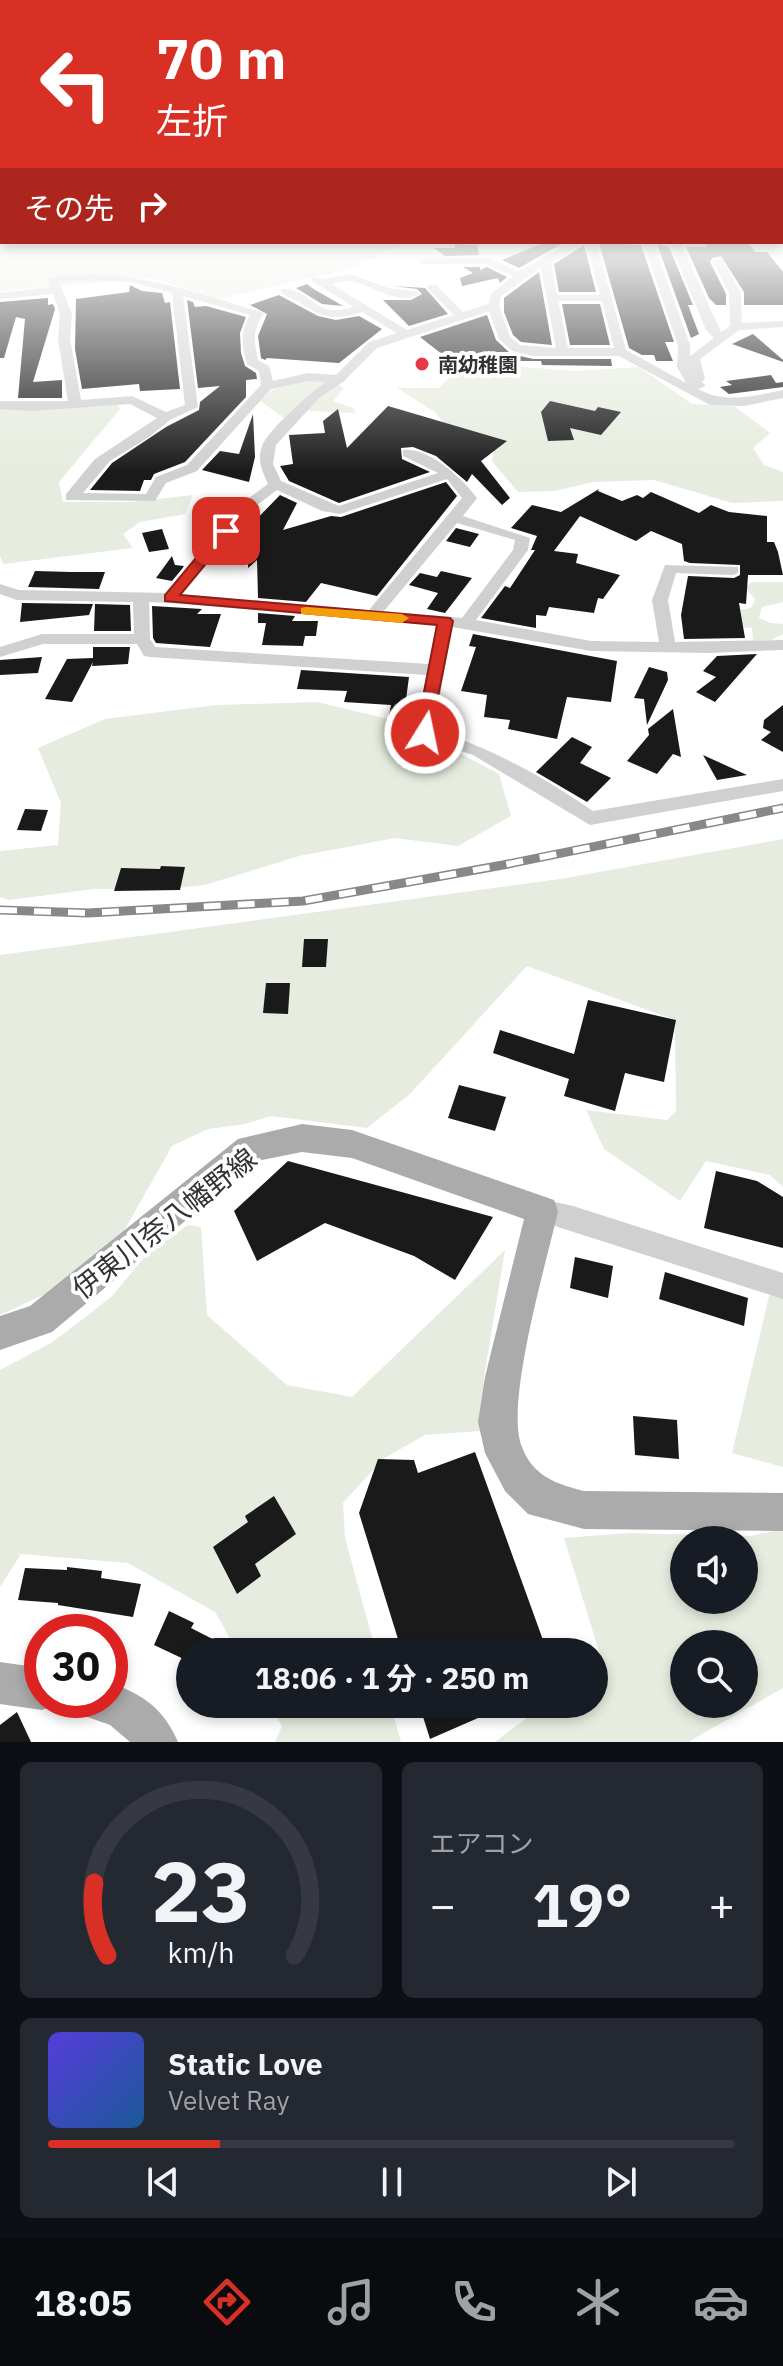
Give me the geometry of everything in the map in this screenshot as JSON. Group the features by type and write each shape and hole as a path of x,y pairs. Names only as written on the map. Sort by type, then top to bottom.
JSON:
{"main road":[{"name":"伊東川奈八幡野線","path":"0,1333 40,1320 249,1149 302,1138 352,1144 542,1211"},
{"path":"542,1211 503,1377 497,1422 504,1453 518,1478 542,1500 584,1510 783,1512"},
{"path":"0,1683 24,1686"},
{"path":"128,1711 142,1720 156,1742"}],"street":[{"path":"64,309 64,339 75,405"},
{"path":"179,309 192,407 165,417 104,459 84,486 71,497 150,498 161,480 192,468 267,386 308,377 339,379"},
{"path":"241,309 258,314 251,320 247,335 252,362 265,369 267,386"},
{"path":"318,309 325,314 336,315 359,309"},
{"path":"366,309 404,333"},
{"path":"421,309 427,317"},
{"path":"454,309 463,318"},
{"path":"450,474 340,510 327,508 275,484 266,464 269,444 315,395 339,379 373,345 404,333 427,317 463,318 485,309"},
{"path":"494,309 505,339 516,348 563,353 621,352 728,403 783,394"},
{"path":"557,309 563,353"},
{"path":"611,309 621,352"},
{"path":"672,309 684,345 683,367 691,381 703,392"},
{"path":"703,309 712,330 721,338"},
{"path":"735,309 736,327"},
{"path":"703,392 694,358 736,327 783,324"},
{"path":"0,405 75,405 132,400 165,417"},
{"path":"372,616 470,498 450,474 408,453"},
{"path":"170,598 244,508 275,484"},
{"path":"455,518 523,538 520,550 466,623"},
{"path":"668,647 660,600 670,568 733,570"},
{"path":"0,589 17,595 170,598 466,623 591,646 783,645"},
{"path":"141,597 142,639 150,652 436,670"},
{"path":"445,621 425,733 479,751 544,787 590,818 783,785"},
{"path":"0,652 42,639 142,639"},
{"path":"542,1211 573,1218 783,1286"}],"shaded area":[{"path":"479,364 575,371 639,367 692,404 734,406 770,433 753,448 764,465 783,472 783,501 732,503 654,480 593,482 555,491 518,492 492,461 494,448 448,429 435,412 397,388 439,388 456,371"},
{"path":"306,378 332,381 344,388 333,401 353,408 356,413 291,410 285,419 259,400 272,390"},
{"path":"118,404 120,409 59,482 63,502 132,502 193,495 185,514 140,522 123,534 133,548 3,564 0,556 0,408"},
{"path":"753,582 783,582 783,602 762,607 759,618 783,624 783,634 771,640 753,640 752,628 719,626 713,613 751,608 755,599 744,587"},
{"path":"317,702 400,722 499,774 511,816 458,846 395,838 299,856 205,885 167,889 94,889 9,900 0,897 0,851 58,845 61,803 38,748 105,719 217,705"},
{"path":"783,839 783,1187 770,1175 706,1161 680,1201 604,1149 586,1110 667,1120 676,1111 675,1020 527,966 410,1094 367,1128 271,1116 245,1124 208,1129 172,1146 115,1247 54,1290 0,1315 0,955 560,879"},
{"path":"188,1225 201,1227 207,1315 287,1385 352,1397 505,1250 484,1377 481,1431 425,1435 383,1459 343,1503 345,1538 372,1638 230,1638 215,1612 128,1563 21,1554 0,1587 0,1370 51,1343 83,1319 112,1296 148,1253"},
{"path":"783,1279 783,1467 732,1453 769,1296"},
{"path":"783,1529 783,1688 758,1702 758,1630 670,1630 670,1718 730,1718 688,1742 495,1742 527,1718 608,1718 608,1638 595,1638 564,1538 630,1533 670,1534 670,1614 758,1614 758,1534"},
{"path":"277,1718 394,1718 401,1742 275,1742 282,1726"}],"building":[{"path":"0,309 55,309 33,382 62,380 62,398 18,398 25,319 16,317 4,358 0,358"},
{"path":"76,309 171,309 180,389 140,391 139,384 82,389 75,349"},
{"path":"188,309 218,309 246,317 240,333 241,353 245,366 256,373 257,379 246,380 246,397 185,462 154,474 151,480 144,480 140,491 90,490 112,463 166,427 199,410 200,402 220,386 198,388"},
{"path":"258,309 306,309 336,320 359,316 382,329 339,363 265,360 261,358 258,336 267,314"},
{"path":"392,309 444,309 448,314 409,326"},
{"path":"504,309 546,309 552,345 521,342 513,335"},
{"path":"563,309 601,309 610,345 570,345"},
{"path":"618,309 663,309 674,342 665,342 673,361 656,361 654,355 642,355 629,348"},
{"path":"681,309 690,309 699,334 691,338"},
{"path":"487,315 496,340 511,354 533,359 611,359 612,366 542,365 541,361 502,357 456,365 420,337"},
{"path":"753,334 783,360 783,362 732,344"},
{"path":"771,375 776,383 783,382 783,387 729,394 720,387 732,385 726,381"},
{"path":"550,401 595,411 598,407 621,412 601,435 570,428 574,440 548,441 541,412"},
{"path":"388,406 507,441 481,461 510,498 502,505 472,474 467,482 436,456 413,447 401,448 402,459 430,472 339,503 289,481 280,466 293,464 289,435 325,433 323,421 338,409 347,448"},
{"path":"253,414 255,457 249,482 202,470 220,451 239,454"},
{"path":"446,482 457,496 377,596 321,583 306,602 258,598 257,560 248,568 248,528 280,495 297,503 283,530 331,516 341,517"},
{"path":"599,489 622,501 637,495 643,498 651,492 699,513 711,505 729,512 767,516 767,542 774,542 783,575 748,575 746,604 739,603 745,638 684,639 681,615 688,576 734,578 740,575 740,565 690,563 684,561 682,544 651,531 636,541 580,516 554,551 578,554 576,563 620,575 603,599 598,598 594,613 549,607 546,616 536,615 536,628 481,618 505,586 510,588 535,550 531,550 537,536 511,528 532,505 561,512"},
{"path":"456,528 479,534 470,547 446,541"},
{"path":"162,529 169,549 149,552 142,533"},
{"path":"172,556 175,565 184,566 182,569 172,581 156,578"},
{"path":"35,571 105,572 99,589 28,587"},
{"path":"441,571 472,578 445,613 427,609 438,593 409,585 420,573 437,577"},
{"path":"22,603 93,604 89,615 20,622"},
{"path":"95,604 130,605 131,631 94,631"},
{"path":"152,606 202,609 197,614 221,614 210,647 156,643 153,638"},
{"path":"258,613 295,616 292,621 318,621 316,636 305,636 303,646 262,645 266,623 258,623"},
{"path":"473,634 617,661 611,702 567,697 557,739 508,729 510,720 484,717 487,695 461,691 476,647 469,646"},
{"path":"93,647 130,647 128,664 92,666 93,662 72,702 45,699 67,659 93,658"},
{"path":"757,654 715,702 696,692 716,677 703,671 717,656"},
{"path":"42,657 38,673 0,675 0,660"},
{"path":"649,667 667,672 668,680 647,725 644,699 634,698"},
{"path":"301,670 409,677 403,722 388,721 391,705 344,702 347,691 297,689"},
{"path":"783,705 783,752 761,740 771,732 763,728 764,720"},
{"path":"673,709 681,757 673,754 657,774 627,761 649,735 648,729"},
{"path":"572,737 592,747 580,763 611,778 587,802 536,772"},
{"path":"703,755 747,775 717,780"},
{"path":"25,809 48,810 41,831 17,830"},
{"path":"161,866 185,867 180,890 114,891 121,868 160,869"},
{"path":"304,939 328,939 326,967 302,967"},
{"path":"266,983 290,983 288,1014 263,1013"},
{"path":"588,1000 676,1020 664,1082 625,1073 615,1111 564,1096 569,1079 493,1053 500,1030 574,1054"},
{"path":"459,1085 506,1097 495,1131 448,1118"},
{"path":"288,1161 493,1217 455,1280 414,1256 325,1223 257,1261 234,1211"},
{"path":"716,1171 757,1181 783,1197 783,1248 704,1228"},
{"path":"575,1257 613,1266 608,1298 570,1288"},
{"path":"665,1272 748,1298 744,1326 659,1299"},
{"path":"633,1416 677,1420 679,1459 635,1455"},
{"path":"475,1452 542,1638 398,1638 359,1513 378,1459 414,1460 418,1473"},
{"path":"274,1496 296,1534 255,1564 261,1576 237,1594 213,1547 248,1522 245,1516"},
{"path":"67,1567 102,1571 101,1578 141,1584 133,1617 58,1603 18,1600 25,1568 67,1570"},
{"path":"169,1611 194,1623 191,1628 211,1638 176,1638 176,1655 154,1645"},
{"path":"17,1712 31,1742 0,1742 0,1725"},
{"path":"423,1718 478,1718 430,1739"}],"railway":[{"path":"0,910 88,913 303,901 503,865 783,808"}],"slow traffic":[{"path":"306,611 402,618"}],"place":[{"name":"南幼稚園","path":"422,364"}],"route":[{"path":"226,531 170,598 445,621 425,733"}]}
